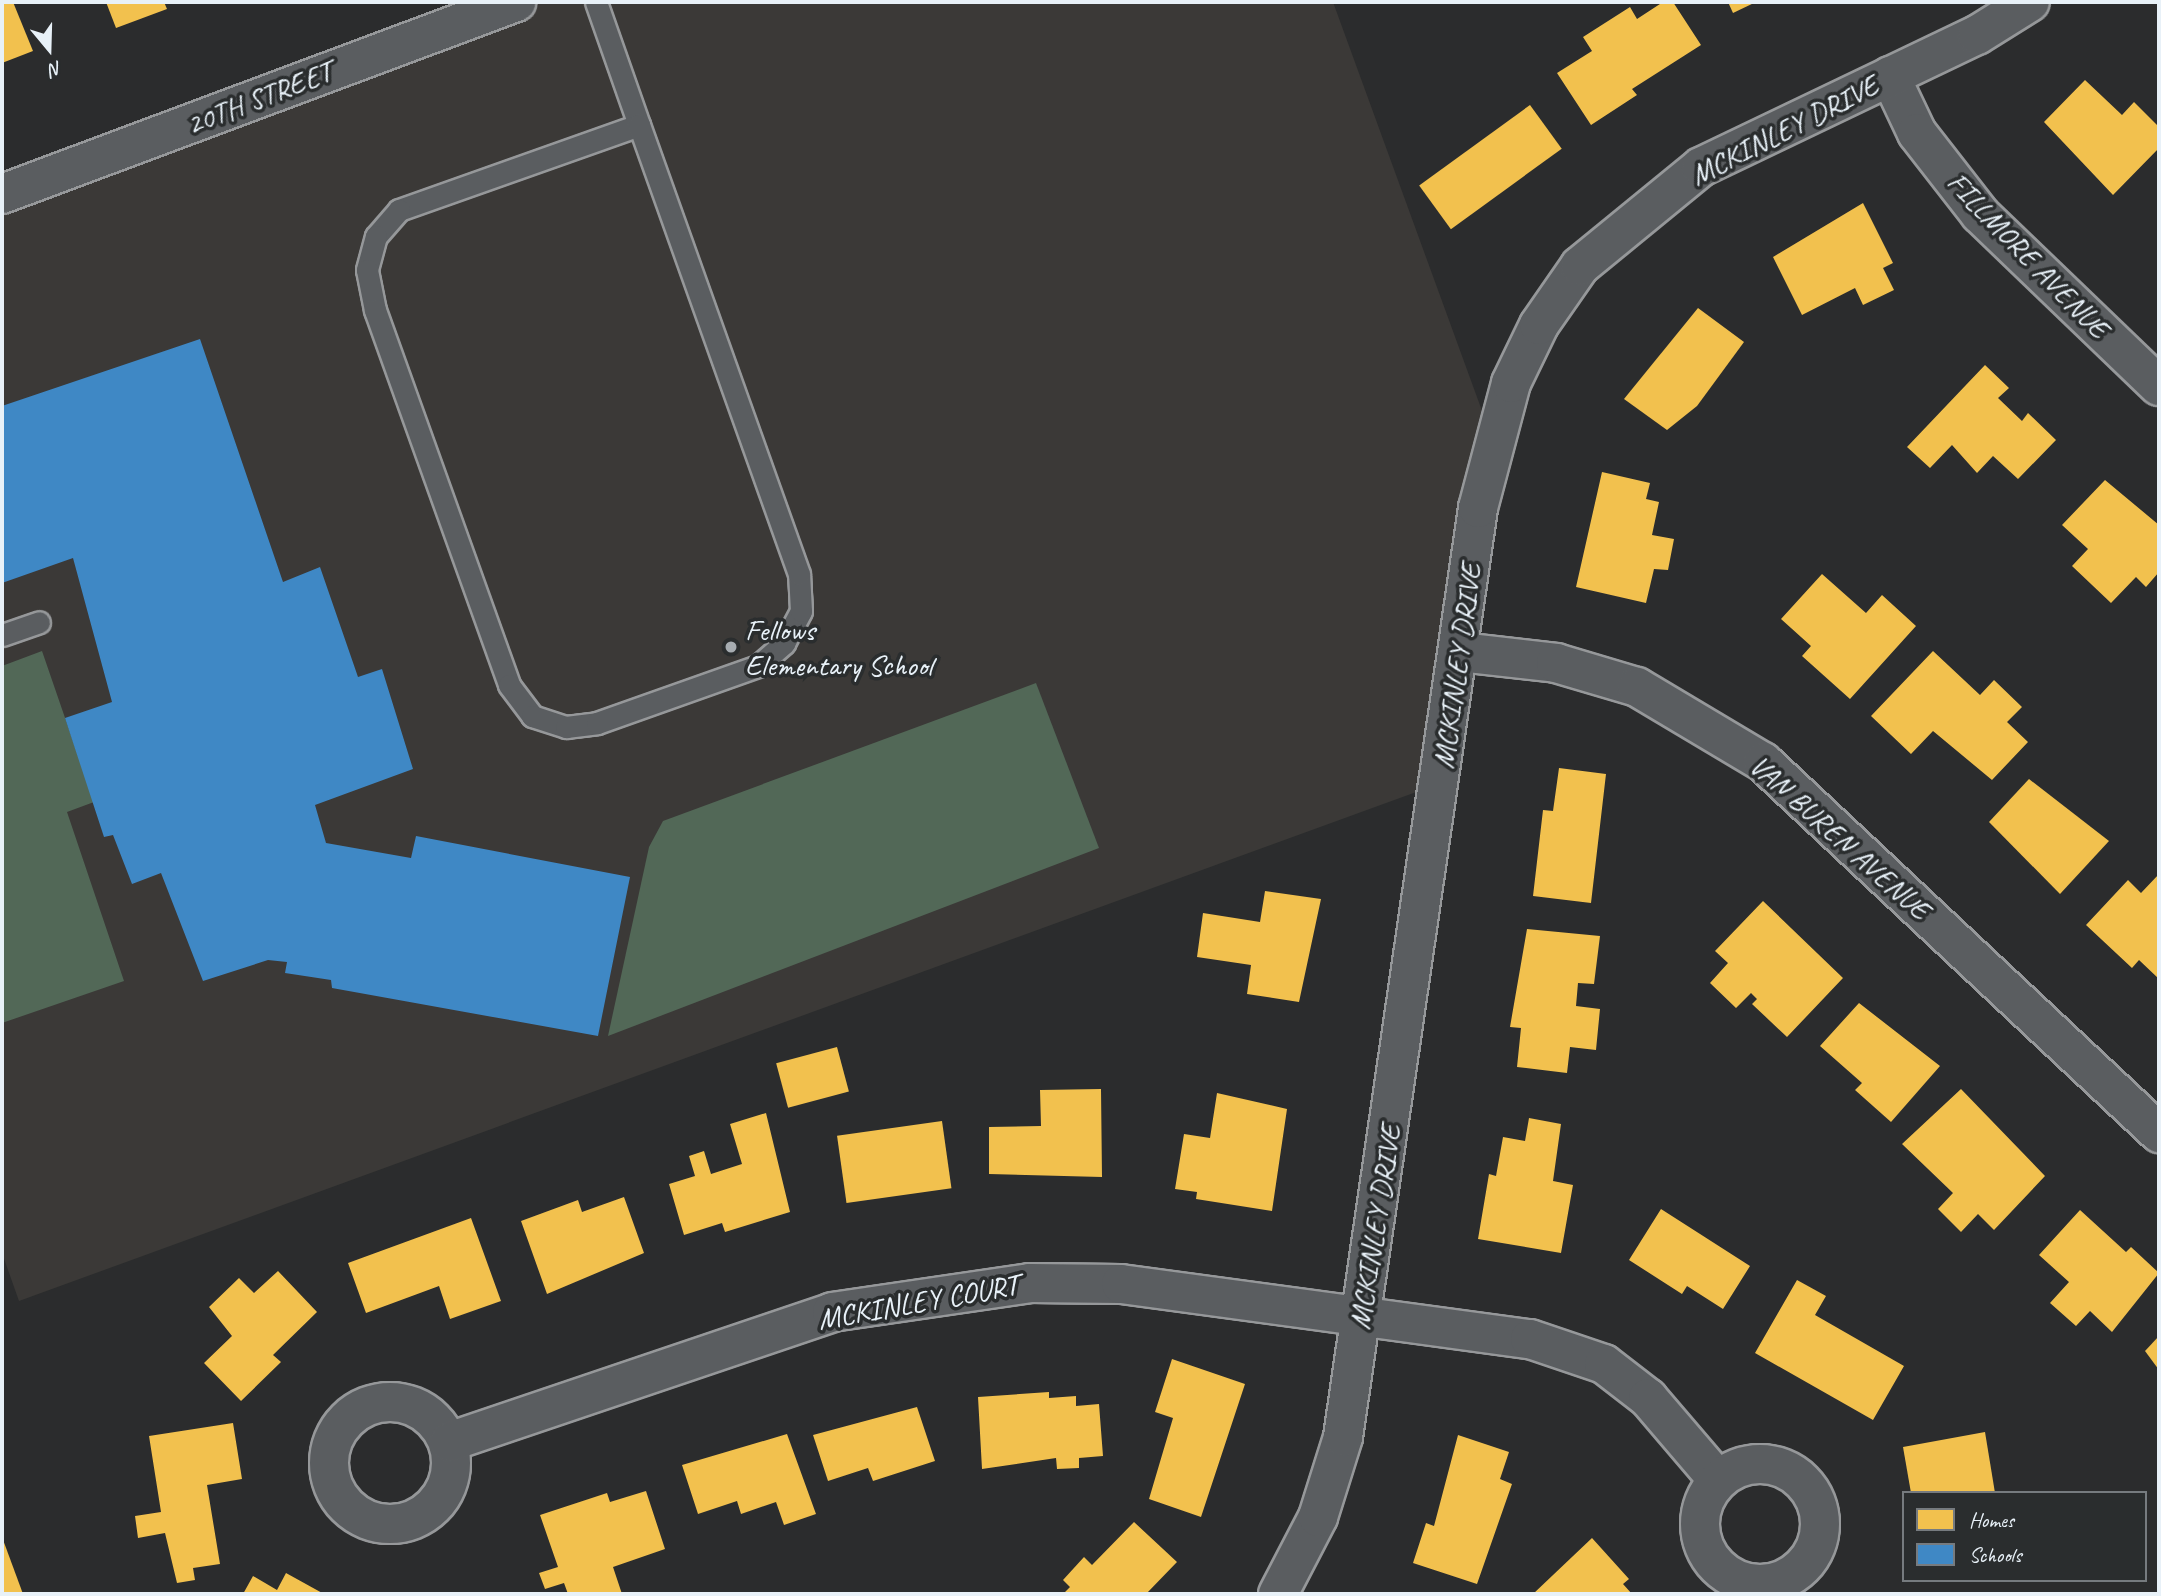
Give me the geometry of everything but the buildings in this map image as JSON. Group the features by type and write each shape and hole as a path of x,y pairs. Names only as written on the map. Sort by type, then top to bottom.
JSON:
{"street":[{"name":"20TH STREET","path":"2,194 516,2"},
{"name":"MCKINLEY DRIVE","path":"1278,1594 1318,1517 1343,1437 1460,652 1478,508 1500,418 1539,325 1580,266 1701,167 1890,76 2031,2"},
{"name":"FILLMORE AVENUE","path":"1890,76 1917,133 1980,214 2159,386"},
{"name":"VAN BUREN AVENUE","path":"1460,652 1556,663 1636,688 1763,762 2159,1133"},
{"name":"MCKINLEY COURT","path":"449,1442 832,1312 946,1293 1030,1283 1121,1284 1531,1339 1604,1364 1648,1398 1718,1480"}],"lane":[{"path":"596,2 799,575 801,611 784,643 758,666 597,723 566,727 532,716 509,685 376,310 368,270 376,236 399,210 639,125"},
{"path":"2,635 39,622"}],"shaded area":[{"name":"Fellows Elementary School","path":"516,2 1333,2 1493,441 1441,783 19,1301 2,1253 2,194"}],"green space":[{"path":"42,651 94,802 67,812 124,981 2,1023 2,666"},
{"path":"1036,683 1099,848 608,1036 649,847 663,821"}],"place":[{"name":"Fellows Elementary School","path":"731,647"}]}
